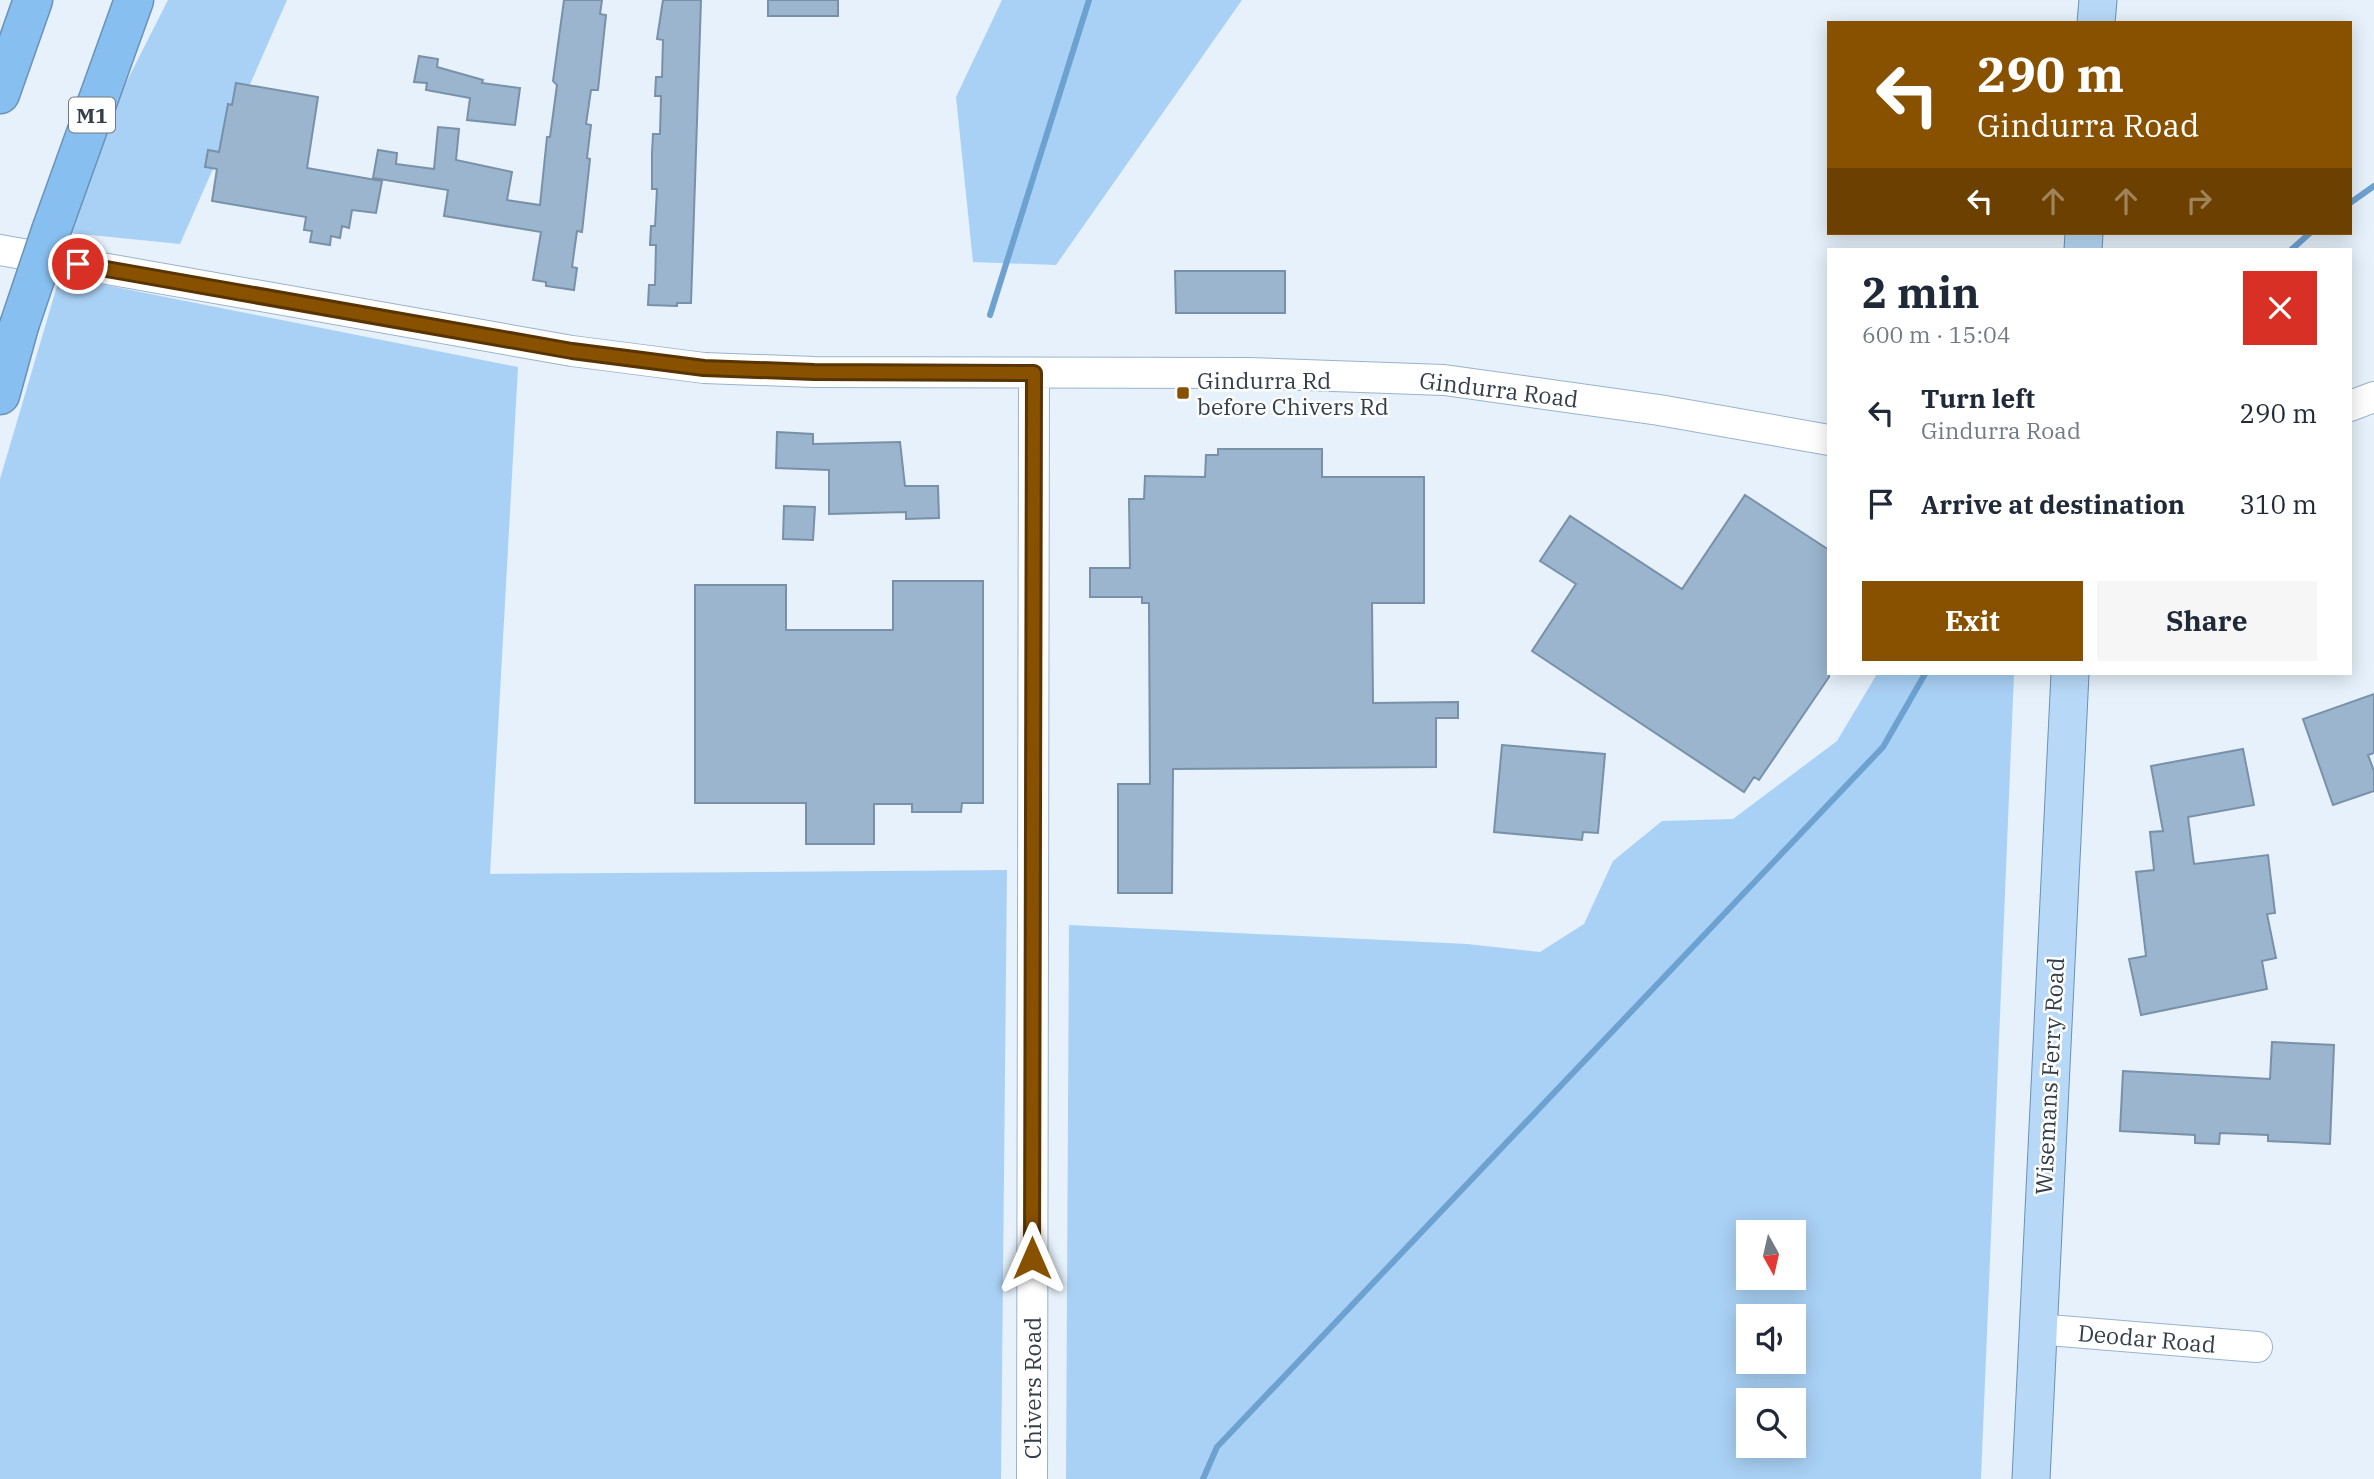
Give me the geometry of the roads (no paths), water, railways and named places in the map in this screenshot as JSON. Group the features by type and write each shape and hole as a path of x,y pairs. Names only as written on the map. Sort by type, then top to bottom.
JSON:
{"highway":[{"path":"0,94 33,0"},
{"name":"M1","path":"0,395 19,326 51,231 134,0"}],"main road":[{"path":"2096,21 2098,0"},
{"name":"Wisemans Ferry Road","path":"2031,1479 2036,1329 2070,675"}],"street":[{"name":"Gindurra Road","path":"0,250 572,351 692,367 814,372 1249,373 1444,380 1660,410 1827,440"},
{"name":"Chivers Road","path":"1032,1479 1034,373"},
{"path":"2352,405 2374,397"},
{"name":"Deodar Road","path":"2036,1329 2257,1347"}],"waterway":[{"path":"990,315 1089,0"},
{"path":"2352,202 2374,186"},
{"path":"2293,248 2308,235"},
{"path":"1203,1479 1217,1447 1883,747 1924,675"}],"place":[{"name":"Gindurra Rd before Chivers Rd","path":"1183,393"}]}
